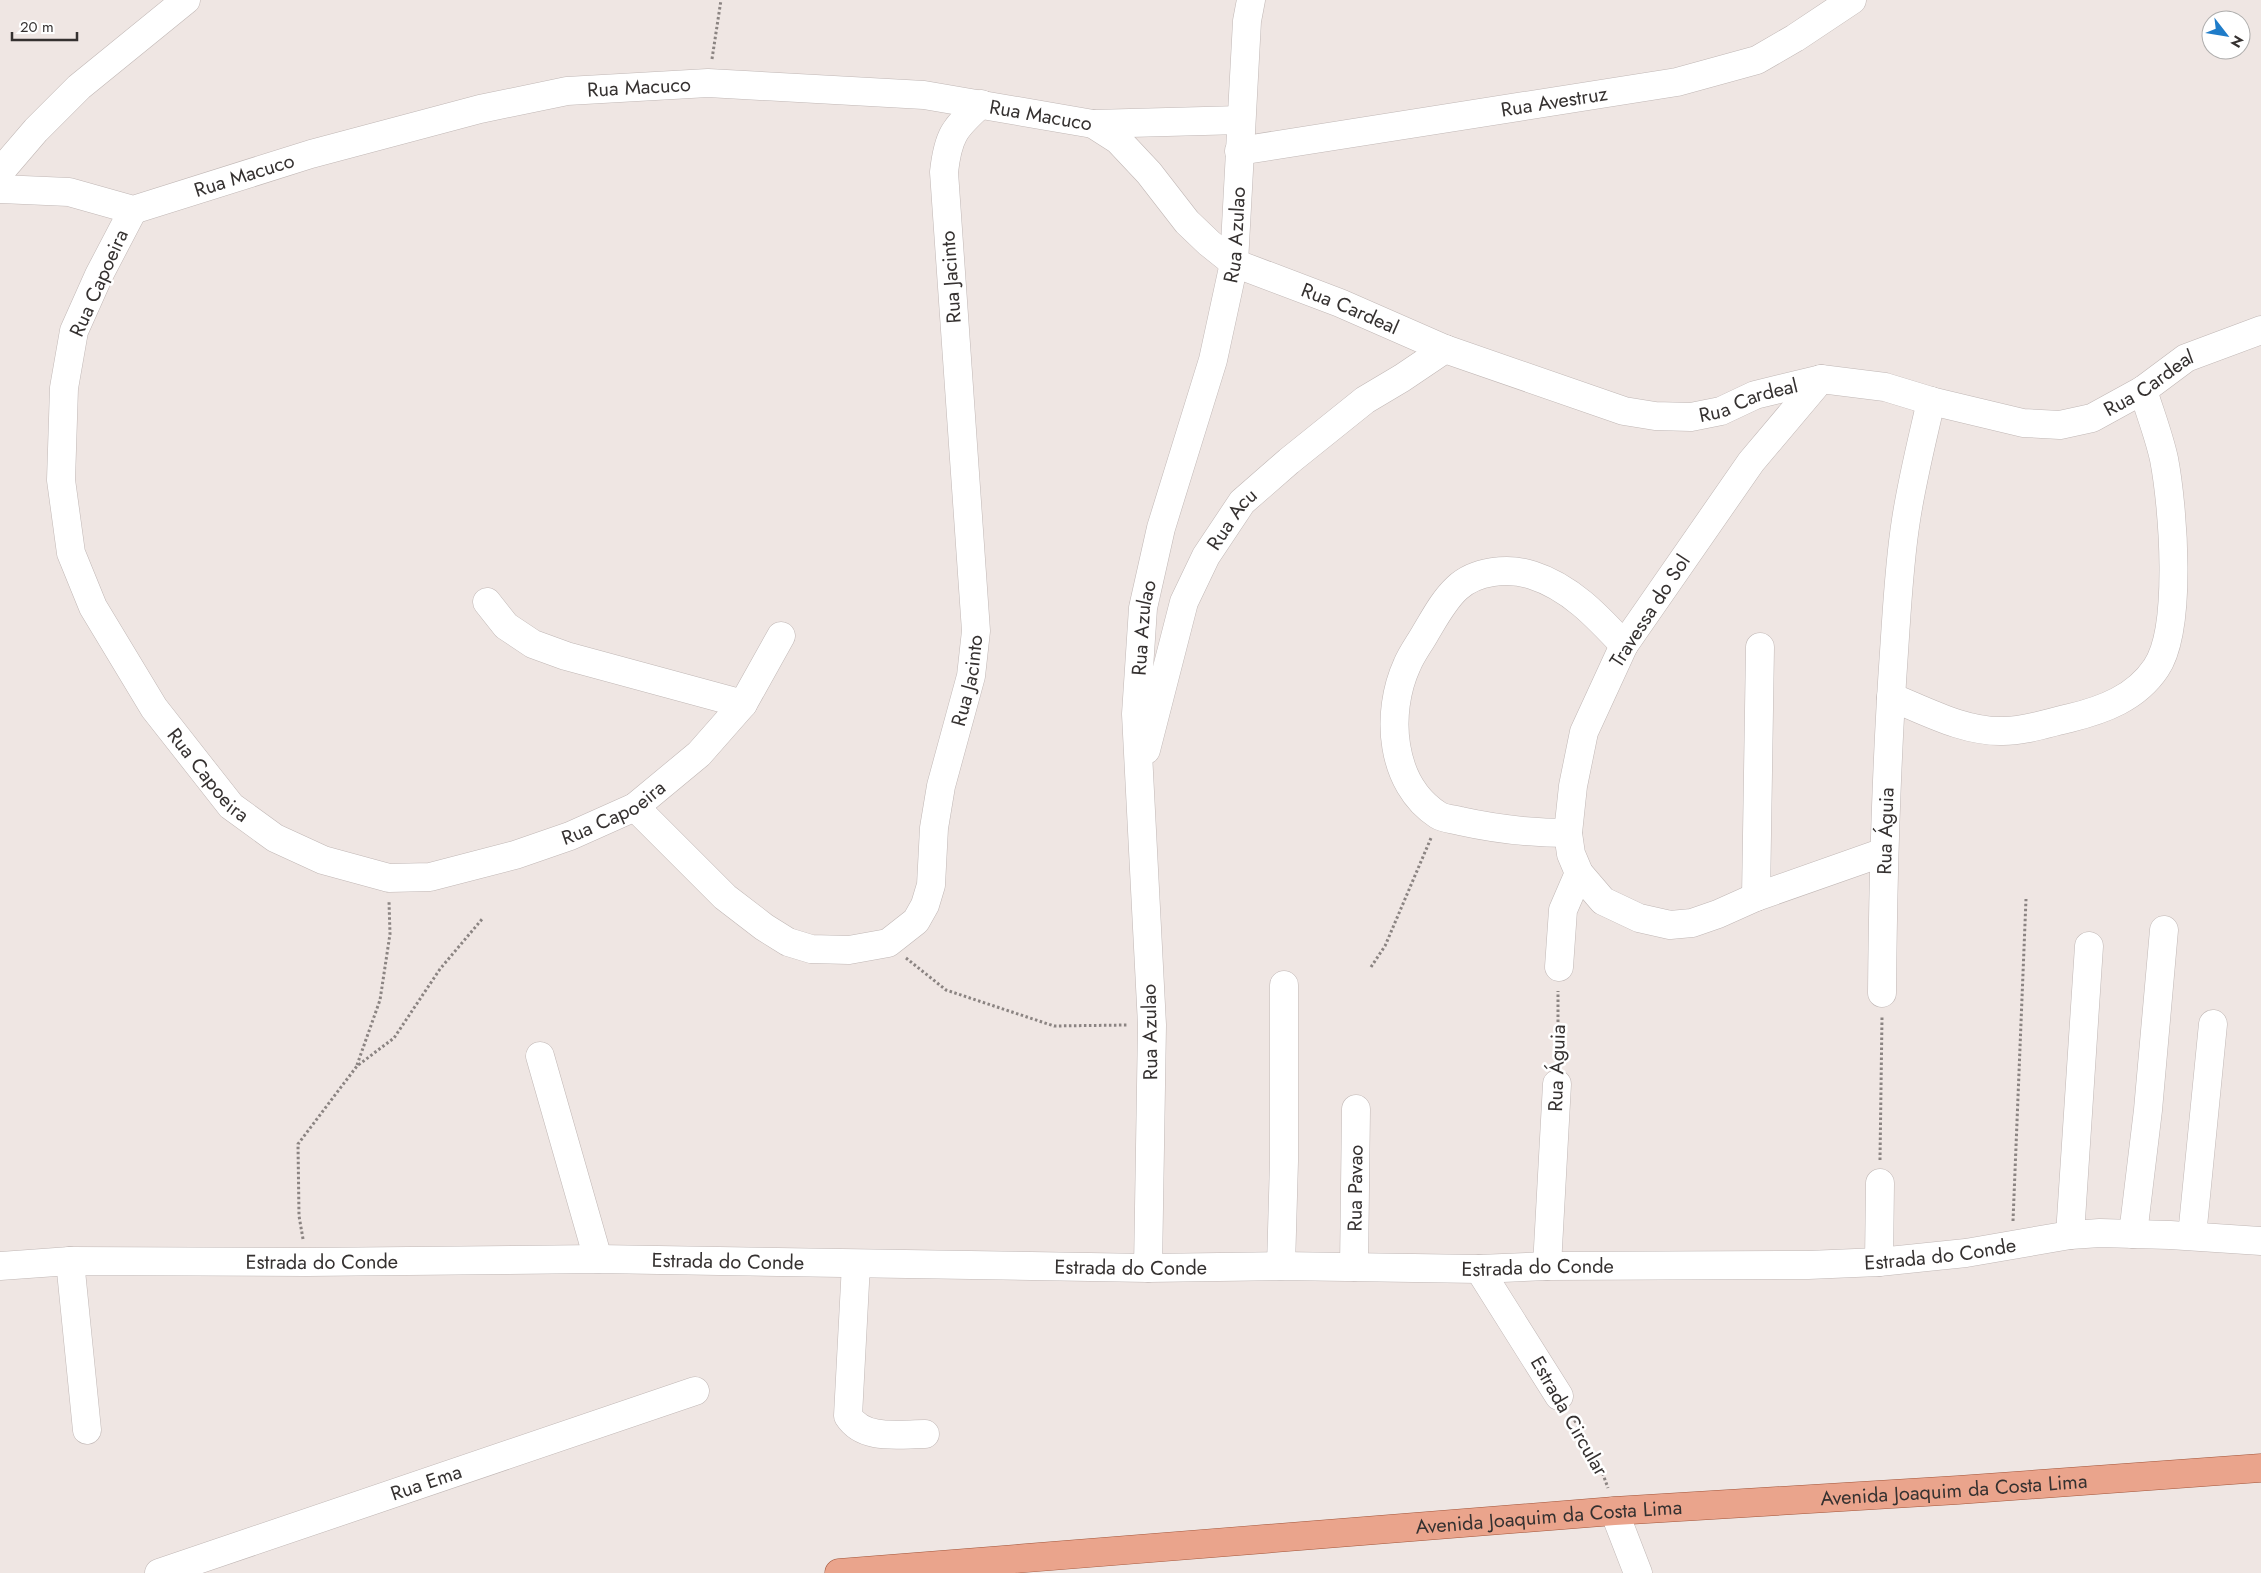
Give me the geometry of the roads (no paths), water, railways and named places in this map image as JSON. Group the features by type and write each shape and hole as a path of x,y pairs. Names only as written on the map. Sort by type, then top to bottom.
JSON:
{"main road":[{"name":"Avenida Joaquim da Costa Lima","path":"839,1573 1614,1511 1968,1489 2261,1468"}],"street":[{"path":"0,172 36,130 79,87 186,0"},
{"name":"Rua Azulao","path":"1148,1268 1152,1025 1136,714 1143,608 1161,528 1213,360 1234,263 1247,22 1251,0"},
{"name":"Rua Avestruz","path":"1239,151 1677,82 1757,60 1795,38 1852,0"},
{"name":"Rua Macuco","path":"133,210 311,154 480,109 567,91 708,83 924,95 1093,124 1118,140 1149,173 1187,222 1209,244 1234,263"},
{"name":"Rua Jacinto","path":"635,807 725,897 764,927 788,942 811,949 849,950 888,944 916,921 925,905 931,885 934,828 941,786 971,676 976,631 944,172 946,150 957,125 981,104"},
{"path":"1093,124 1241,120"},
{"path":"0,189 68,192 133,210"},
{"name":"Rua Capoeira","path":"133,210 99,275 74,331 67,369 64,388 61,480 71,553 93,607 154,708 231,806 275,838 323,860 389,878 430,877 515,855 570,836 635,807 699,754 743,704 782,636"},
{"name":"Rua Cardeal","path":"1234,263 1340,303 1445,348 1624,411 1655,416 1691,417 1721,411 1755,395 1821,380 1885,386 1931,401 2023,423 2060,425 2092,418 2143,390 2186,358 2261,330"},
{"name":"Rua Acu","path":"1140,775 1184,602 1206,556 1242,502 1289,461 1365,400 1402,378 1445,348"},
{"name":"Travessa do Sol","path":"1821,380 1750,462 1624,645 1584,732 1572,786 1568,833 1571,854 1579,873 1603,900 1638,918 1670,925 1692,923 1756,897 1884,852"},
{"path":"1891,697 1944,719 1976,728 2003,731 2047,724 2094,712 2116,703 2138,689 2157,667 2168,636 2173,589 2172,511 2163,457 2143,390"},
{"name":"Rua Águia","path":"1882,994 1884,852 1891,697 1906,521 1917,458 1931,401"},
{"path":"1568,833 1527,833 1486,827 1439,816 1418,798 1404,776 1395,741 1396,700 1407,665 1439,611 1457,588 1478,576 1504,570 1530,574 1554,584 1587,606 1624,645"},
{"path":"487,602 506,626 533,644 566,656 743,704"},
{"path":"1756,897 1760,647"},
{"path":"1559,967 1563,910 1579,873"},
{"path":"2133,1234 2148,1110 2164,930"},
{"path":"2070,1235 2089,946"},
{"path":"1281,1266 1284,1161 1284,985"},
{"path":"2192,1236 2213,1024"},
{"path":"540,1056 598,1259"},
{"name":"Rua Águia","path":"1547,1266 1557,1084"},
{"name":"Rua Pavao","path":"1354,1267 1356,1108"},
{"path":"1879,1262 1880,1184"},
{"name":"Estrada do Conde","path":"0,1266 70,1261 307,1262 598,1259 1148,1268 1281,1266 1479,1269 1547,1266 1808,1265 1879,1262 2012,1246 2070,1235 2133,1234 2192,1236 2261,1242"},
{"path":"70,1261 87,1430"},
{"path":"856,1264 848,1416 854,1426 868,1433 925,1434"},
{"name":"Estrada Circular","path":"1479,1269 1559,1396"},
{"name":"Rua Ema","path":"159,1573 695,1391"},
{"path":"1614,1511 1638,1573"}]}
